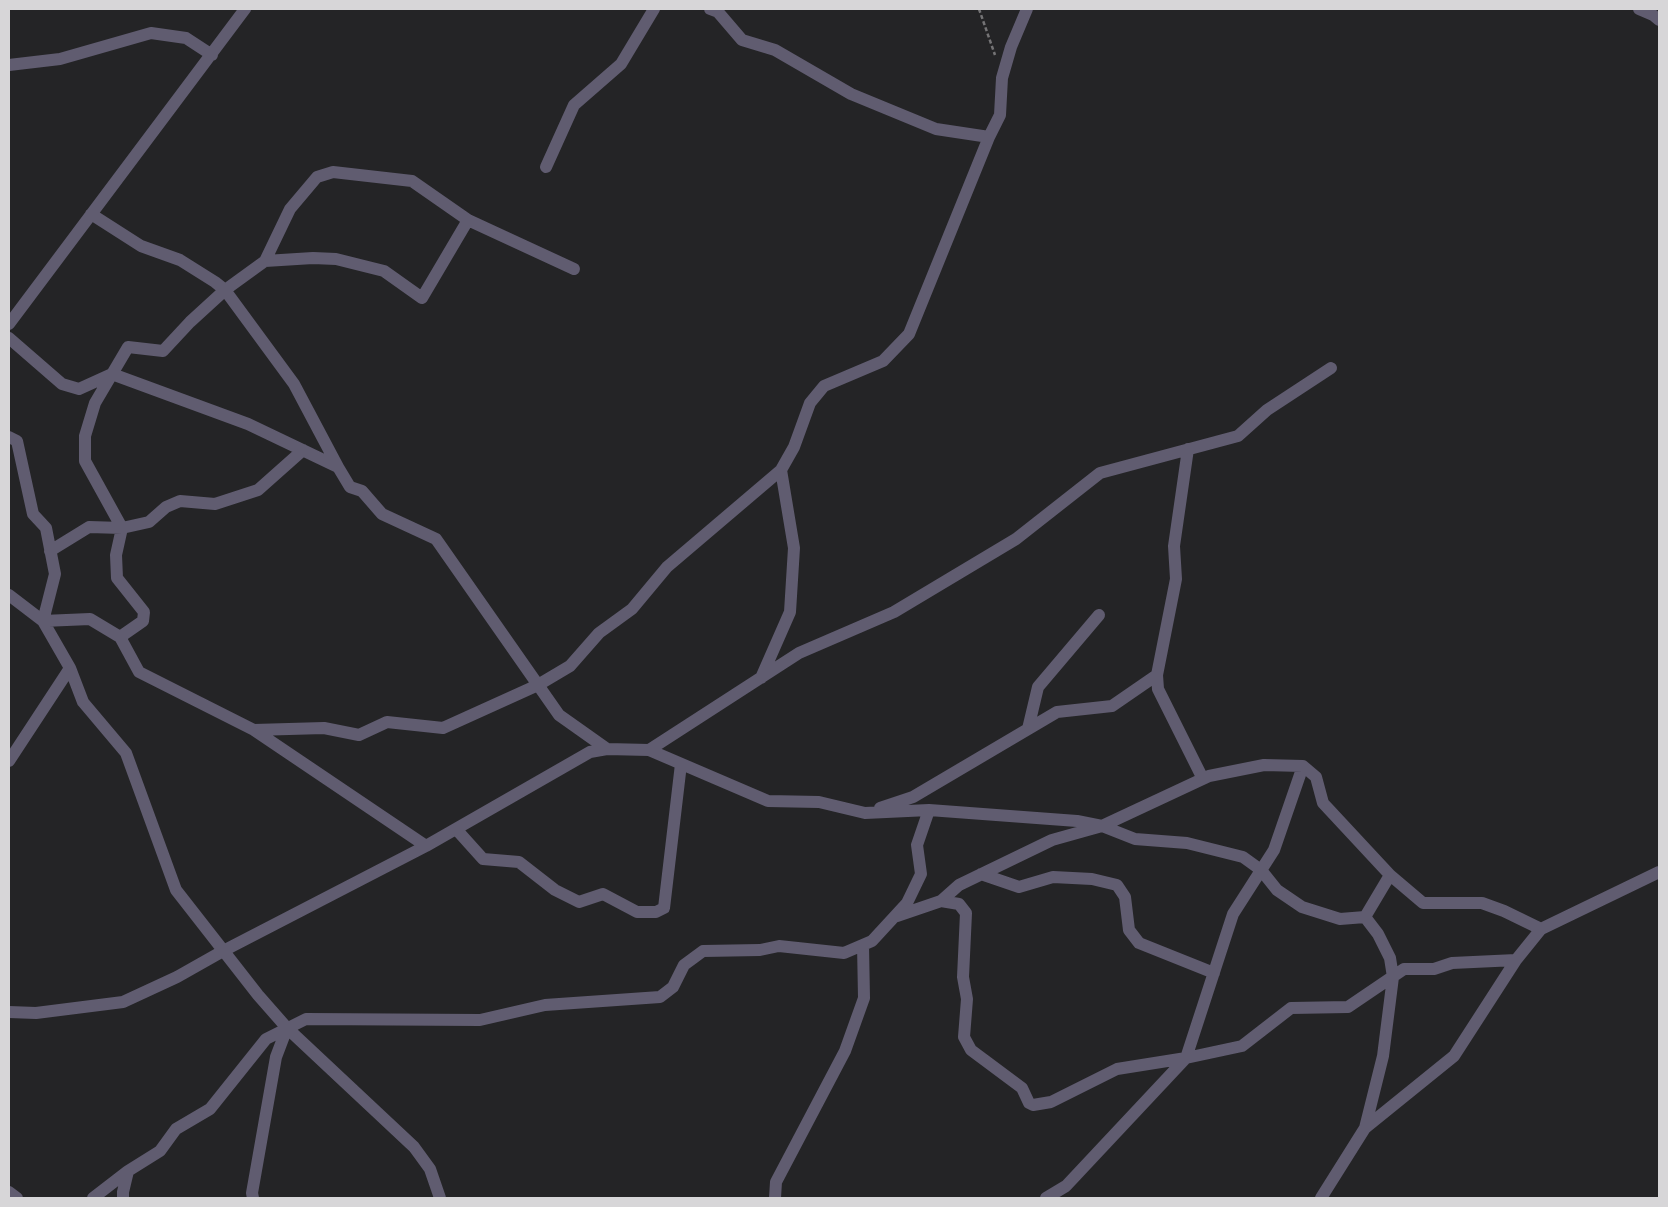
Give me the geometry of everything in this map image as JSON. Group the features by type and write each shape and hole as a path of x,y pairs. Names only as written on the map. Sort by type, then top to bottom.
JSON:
{"street":[{"path":"9,324 245,9"},
{"path":"546,167 574,105 620,64 654,9"},
{"path":"710,9 718,12 742,40 775,50 851,94 936,129 989,137"},
{"path":"254,730 324,728 359,735 387,722 443,728 538,685 570,666 599,633 632,608 667,567 781,470 794,447 810,403 824,386 883,361 909,334 1000,114 1002,78 1011,47 1027,9"},
{"path":"1639,9 1654,15 1659,20"},
{"path":"9,65 60,59 150,33 186,38 212,55"},
{"path":"120,637 143,621 144,612 117,578 116,555 122,528 85,461 85,436 95,404 128,347 163,351 190,322 225,290 265,262 290,209 317,177 333,172 412,181 468,220 574,268"},
{"path":"91,214 141,246 180,260 225,290 294,384 350,487 362,491 382,514 436,539 559,715 607,749"},
{"path":"265,262 336,258 384,271 422,298 468,220"},
{"path":"9,338 62,384 79,389 112,374 248,424 338,467"},
{"path":"649,750 800,654 894,612 1016,539 1100,473 1238,436 1267,410 1331,368"},
{"path":"9,437 17,441 33,514 46,528 55,574 43,621"},
{"path":"1188,449 1174,546 1176,579 1157,675 1158,689 1203,779"},
{"path":"50,551 89,527 122,528 149,522 166,507 180,501 214,504 258,490 303,450"},
{"path":"761,678 790,612 794,548 781,470"},
{"path":"9,595 43,621 70,668 83,702 126,754 176,890 223,951 287,1028 414,1147 430,1169 440,1198"},
{"path":"1028,729 1038,687 1099,615"},
{"path":"43,621 90,619 120,637 139,672 254,730 426,846"},
{"path":"9,761 70,668"},
{"path":"865,813 912,797 1057,712 1112,706 1157,675"},
{"path":"9,1012 36,1013 123,1002 177,977 223,951 426,846 590,752 607,749 649,750 768,801 819,802 865,813 930,810 1077,821 1102,826 1135,839 1186,843 1243,857 1261,870 1276,890 1302,907 1340,919 1364,917"},
{"path":"456,829 483,859 519,862 555,890 579,902 603,894 637,912 656,912 664,908 681,764"},
{"path":"894,917 941,901 959,885 1052,840 1102,826 1209,776 1264,764 1303,766 1316,776 1323,803 1390,875 1423,903 1482,902 1541,929"},
{"path":"1046,1198 1066,1186 1186,1058 1233,914 1274,850 1303,766"},
{"path":"93,1198 128,1171 160,1151 176,1129 210,1108 266,1039 306,1019 480,1020 545,1005 660,997 672,987 684,965 703,951 760,950 779,946 844,953 872,941 908,902 921,874 917,845 930,810"},
{"path":"1365,1128 1454,1056 1516,960 1541,929 1659,872"},
{"path":"981,874 1019,887 1053,877 1092,879 1117,884 1125,897 1129,930 1139,943 1214,974"},
{"path":"1364,917 1390,875"},
{"path":"941,901 959,904 966,913 963,977 968,999 964,1037 971,1050 1022,1088 1029,1103 1033,1105 1051,1102 1117,1069 1186,1058 1242,1046 1291,1008 1348,1007 1404,970 1434,969 1452,963 1516,960"},
{"path":"1321,1198 1365,1128 1383,1056 1393,977 1390,958 1378,934 1364,917"},
{"path":"775,1198 776,1182 845,1051 864,998 863,945"},
{"path":"253,1198 252,1193 276,1057 287,1028"},
{"path":"123,1198 128,1171"},
{"path":"9,1192 16,1198"}],"path":[{"path":"979,9 1002,78"}]}
